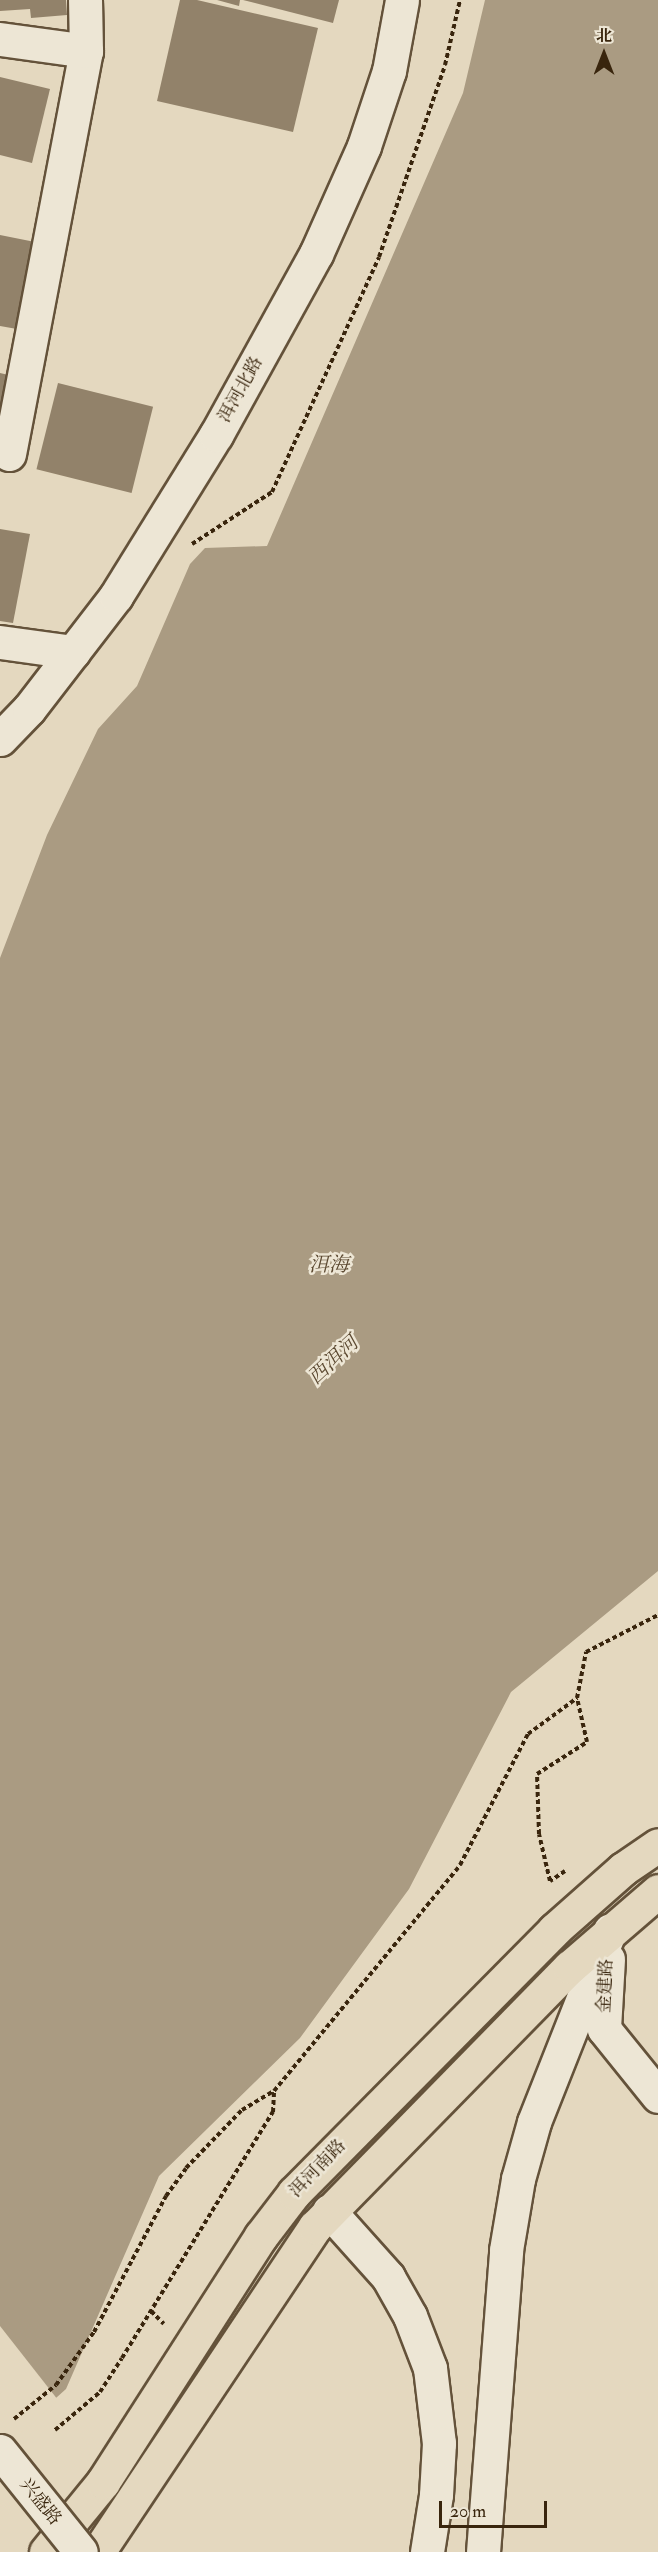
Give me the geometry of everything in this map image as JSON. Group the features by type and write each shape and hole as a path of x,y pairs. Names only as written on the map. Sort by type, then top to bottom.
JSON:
{"main road":[{"name":"洱河南路","path":"46,2552 103,2482 261,2236 297,2190 554,1930 623,1869 658,1845"},
{"name":"洱河南路","path":"98,2552 134,2502 284,2269 329,2211 610,1930 658,1890"},
{"path":"297,2190 329,2211"}],"street":[{"path":"9,454 86,51 85,0"},
{"name":"洱河北路","path":"0,739 73,652 116,596 216,435 316,254 364,146 389,71 402,0"},
{"path":"0,39 86,51"},
{"path":"0,642 73,652"},
{"path":"483,2552 506,2250 518,2179 534,2122 610,1930"},
{"name":"金建路","path":"610,1930 604,2029 658,2096"},
{"path":"329,2211 388,2277 426,2355 435,2394 439,2443 436,2495 427,2552"},
{"name":"兴盛路","path":"5,2437 81,2552"}],"path":[{"path":"192,544 272,492 379,257 445,65 460,0"},
{"path":"570,1867 550,1881 539,1834 537,1774 586,1742 577,1698 586,1652 658,1615"},
{"path":"5,2437 56,2385 94,2332 166,2196 186,2168 242,2110 274,2091 460,1865 528,1734 577,1698"},
{"path":"56,2430 100,2392 122,2358 273,2112 274,2091"}],"water":[{"name":"洱海","path":"485,0 658,0 658,1571 511,1692 409,1889 300,2038 159,2176 66,2389 0,2448 0,958 47,835 98,729 137,686 190,564 205,548 267,546 463,93"}],"pier":[{"path":"0,2326 58,2400 0,2451"}],"building":[{"path":"0,0 66,0 67,15 31,18 30,9 0,11"},
{"path":"180,0 197,0 318,28 293,132 157,101"},
{"path":"217,0 240,0 239,6"},
{"path":"243,0 339,0 333,23"},
{"path":"0,77 50,89 32,163 0,155"},
{"path":"0,235 35,242 17,329 0,326"},
{"path":"0,373 13,376 0,440"},
{"path":"58,383 153,407 132,493 36,469"},
{"path":"0,529 30,534 13,623 0,621"}],"water label":[{"name":"西洱河","path":"333,1360"}]}
